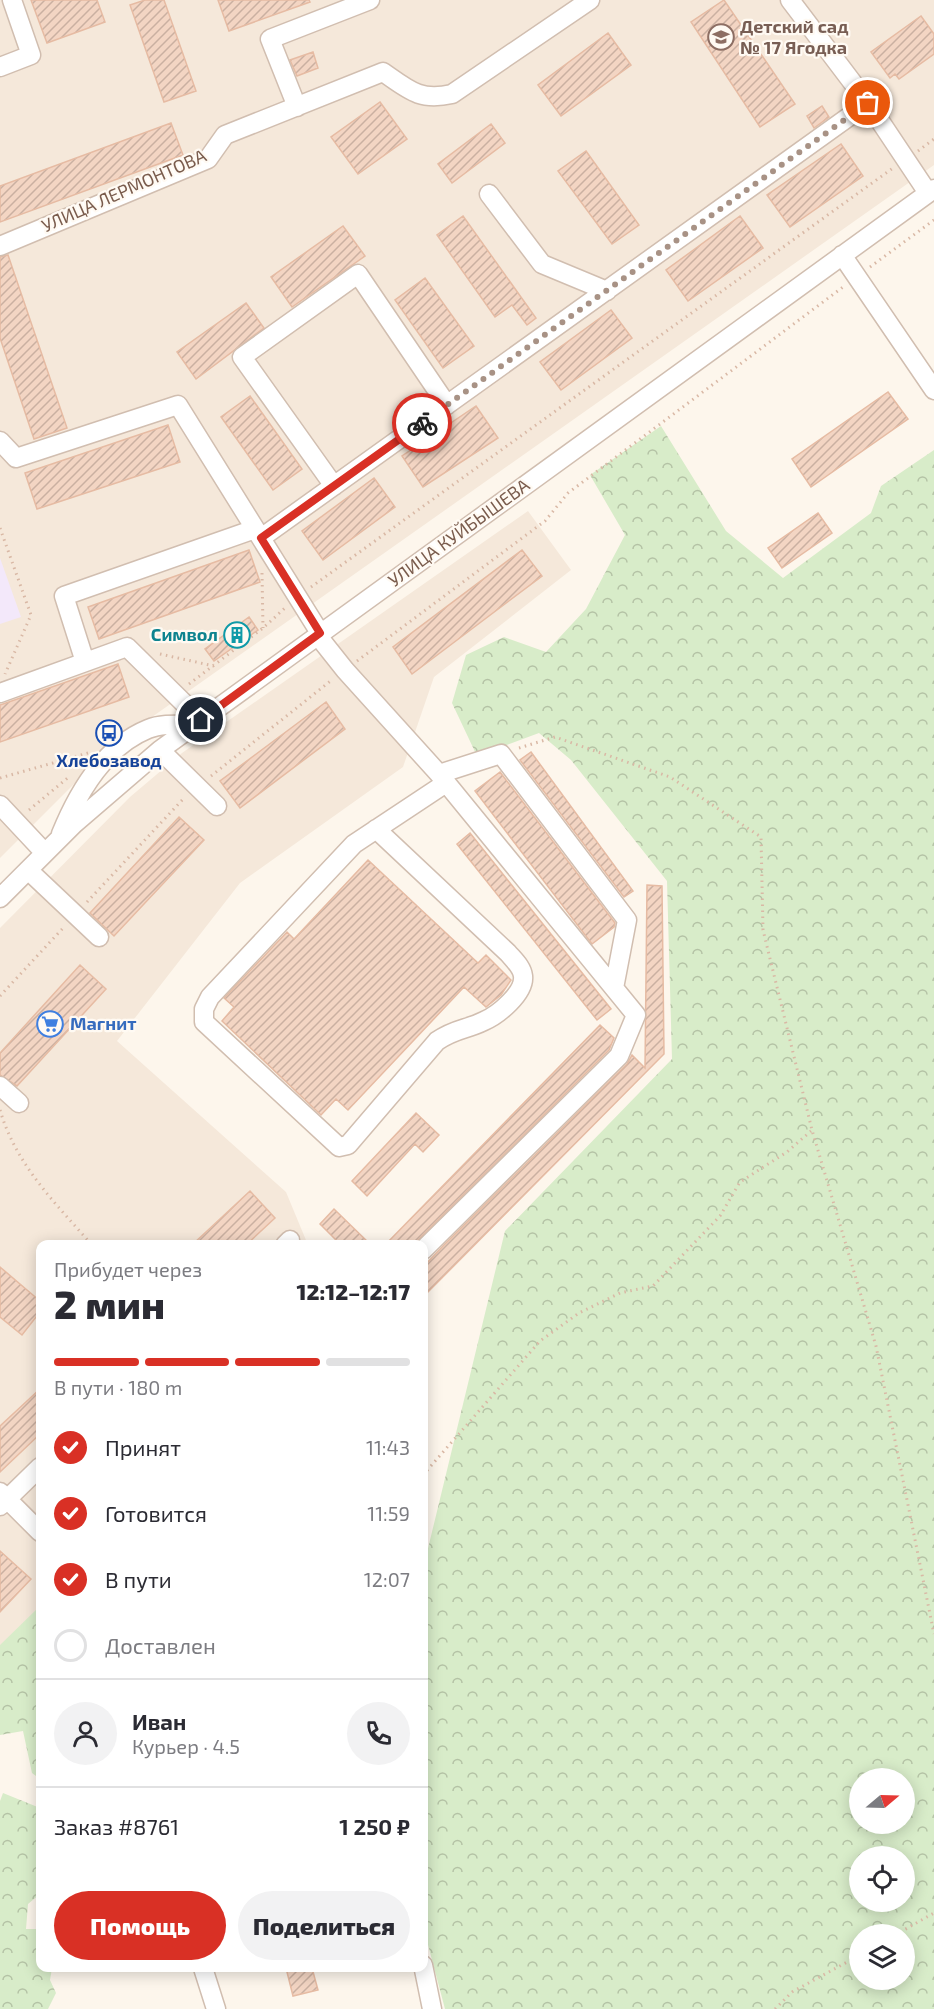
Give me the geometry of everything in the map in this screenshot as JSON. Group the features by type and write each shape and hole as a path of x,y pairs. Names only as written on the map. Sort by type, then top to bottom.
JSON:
{"street":[{"path":"0,67 31,55 12,0"},
{"path":"297,106 270,39 370,0"},
{"name":"УЛИЦА ЛЕРМОНТОВА","path":"0,246 208,159 225,135 383,72 408,90 432,99 452,94 590,0"},
{"path":"790,0 931,191"},
{"path":"85,662 64,596 258,534 334,486 868,103"},
{"name":"УЛИЦА КУЙБЫШЕВА","path":"0,898 122,780 160,750 931,191"},
{"path":"489,194 542,264 607,291"},
{"path":"842,255 934,390"},
{"path":"334,486 242,357 358,274 447,405"},
{"path":"0,441 16,458 178,405 319,634 345,670 443,778 636,1015 619,1056 428,1245"},
{"path":"0,693 127,647 175,695 197,723"},
{"path":"59,839 72,807 117,746 148,728 197,723"},
{"path":"160,750 217,806"},
{"path":"376,829 508,952 520,968 523,978 521,988 500,1011 485,1021 453,1030 437,1041 348,1145 339,1146 204,1022 204,1009 210,997 354,844 443,778 501,754 627,920 614,988"},
{"path":"0,805 45,853"},
{"path":"28,870 99,936"},
{"path":"0,1087 19,1103"},
{"path":"36,1470 2,1499 36,1529"},
{"path":"204,1972 216,2009"},
{"path":"424,1972 432,2009"}],"path":[{"path":"175,695 263,628 297,597 934,139"},
{"path":"0,996 181,800 345,670 545,521 568,493 934,220"},
{"path":"0,528 31,615 4,675"},
{"path":"262,572 263,628"},
{"path":"127,647 214,666"},
{"path":"501,754 555,737 670,777 761,837 763,930 812,1130 876,1346 934,1634"},
{"path":"0,778 90,752"},
{"path":"16,822 76,771"},
{"path":"0,1110 16,1150 33,1177 88,1240"},
{"path":"428,1469 540,1341 579,1312 620,1293 653,1286 720,1216 740,1182 787,1152 812,1130"},
{"path":"914,1924 934,1913"},
{"path":"775,2009 792,1992 849,1961"}],"shaded area":[{"path":"0,0 934,0 934,165 152,717 108,750 0,858"},
{"path":"528,511 571,570 434,677 403,767 240,883 117,1041 286,1192 306,1240 36,1240 36,1623 0,1656 0,928 130,797 182,753"},
{"path":"0,558 21,617 0,624"}],"green space":[{"path":"661,426 726,531 783,578 871,513 881,486 934,450 934,2009 445,2009 428,1945 428,1548 505,1231 672,1059 667,881 571,760 539,733 477,756 452,703 466,655 504,637 546,652 586,609 625,535 590,475"},
{"path":"36,1610 36,1776 32,1773 23,1731 0,1735 0,1645"},
{"path":"3,1793 36,1806 36,1897 28,1904 26,1929 36,1929 36,1972 51,1972 50,1980 56,1993 48,2009 0,2009 0,1801"}],"building":[{"path":"31,0 97,0 105,22 47,43"},
{"path":"145,0 164,0 196,91 164,102 130,5"},
{"path":"218,0 309,0 310,2 229,31"},
{"path":"724,0 795,104 760,127 691,22"},
{"path":"921,16 934,34 934,54 899,79 895,74 890,78 871,52"},
{"path":"608,33 631,65 561,116 538,85"},
{"path":"313,52 318,68 297,76 290,60"},
{"path":"380,102 407,139 358,174 331,137"},
{"path":"822,106 829,117 814,128 807,116"},
{"path":"171,123 183,155 0,222 0,186"},
{"path":"491,124 505,143 452,183 438,164"},
{"path":"841,144 863,176 790,227 767,195"},
{"path":"586,151 639,225 612,244 558,171"},
{"path":"463,216 536,318 527,325 512,305 495,317 437,235"},
{"path":"740,216 763,248 688,301 666,270"},
{"path":"343,226 365,256 292,307 271,277"},
{"path":"8,255 67,428 34,439 0,338 0,257"},
{"path":"425,278 474,346 443,368 395,300"},
{"path":"246,303 264,328 196,379 177,352"},
{"path":"611,310 632,338 561,390 540,362"},
{"path":"888,392 908,419 811,487 792,459"},
{"path":"250,396 302,469 273,490 221,417"},
{"path":"476,406 498,438 423,487 402,456"},
{"path":"168,425 180,462 37,509 25,473"},
{"path":"374,478 395,507 323,560 302,531"},
{"path":"818,513 832,533 782,568 768,548"},
{"path":"249,550 260,582 99,639 88,607"},
{"path":"522,550 542,576 412,674 393,647"},
{"name":"Символ","path":"249,617 258,630 214,661 205,649"},
{"path":"118,664 129,697 0,742 0,705"},
{"path":"326,702 345,729 240,808 220,781"},
{"path":"531,752 633,891 624,897 520,760"},
{"path":"500,772 615,923 614,927 592,944 475,791"},
{"path":"179,817 204,840 114,936 90,913"},
{"path":"470,833 611,1009 597,1020 457,844"},
{"path":"368,860 478,963 486,955 511,980 501,995 486,1007 464,987 348,1110 336,1099 321,1115 222,1021 234,1007 224,998 287,932 294,939"},
{"path":"647,885 662,886 664,1054 428,1292 428,1262 444,1245 627,1064 632,1055 645,1068"},
{"path":"80,965 106,989 17,1086 0,1075 0,1053"},
{"path":"600,1025 614,1038 609,1050 418,1240 390,1240"},
{"path":"416,1113 439,1135 423,1152 415,1144 367,1196 352,1181"},
{"path":"250,1191 275,1218 251,1240 197,1240"},
{"path":"334,1209 366,1240 336,1240 320,1224"},
{"path":"0,1267 36,1298 36,1317 22,1335 0,1317"},
{"path":"36,1393 36,1438 0,1472 0,1426"},
{"path":"0,1551 31,1579 0,1612"},
{"path":"287,1972 313,1972 318,1990 293,1996"}],"way so far":[{"path":"422,423 868,103"}],"place":[{"name":"Детский сад № 17 Ягодка","path":"721,37"},
{"name":"Символ","path":"237,635"},
{"name":"Хлебозавод","path":"109,733"},
{"name":"Магнит","path":"50,1024"}],"route":[{"path":"201,720 320,633 261,538 422,423"}]}
